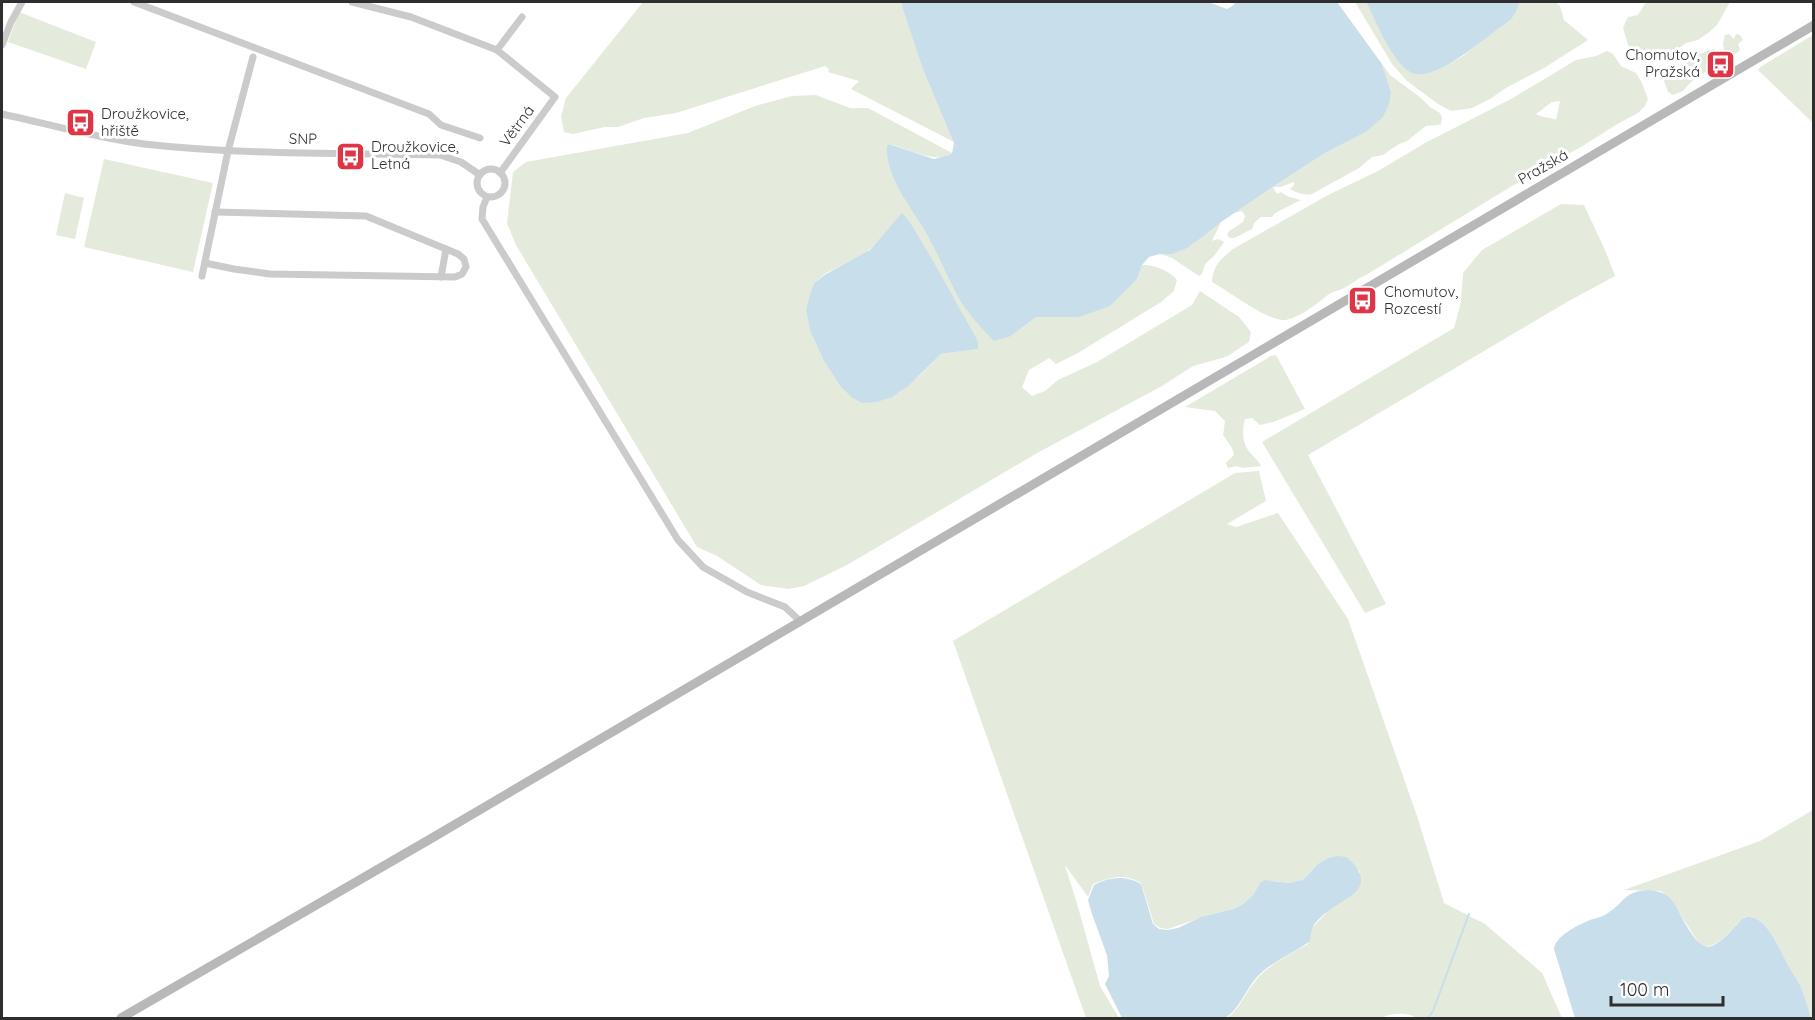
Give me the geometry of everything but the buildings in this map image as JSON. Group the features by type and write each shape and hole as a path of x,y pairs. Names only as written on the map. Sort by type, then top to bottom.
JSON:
{"main road":[{"name":"Pražská","path":"121,1018 1814,25"}],"street":[{"path":"2,45 22,2"},
{"path":"134,2 429,114 441,125 480,138"},
{"name":"Větrná","path":"352,2 411,17 496,50 555,97 500,173"},
{"path":"496,50 522,17"},
{"path":"202,276 228,151 253,57"},
{"name":"SNP","path":"2,114 141,143 228,151 440,155 461,162 480,175"},
{"path":"488,197 479,191 477,186 480,175 489,169 500,173 504,178 503,189 499,194 488,197 483,207 482,219 678,540 703,567 747,592 785,607 800,621"},
{"path":"205,263 270,274 441,277 458,276 466,267 462,256 366,216 215,212"},
{"path":"441,277 446,249"}],"green space":[{"path":"643,2 902,2 917,50 954,142 851,89 859,81 828,72 829,69 825,66 676,113 644,118 618,127 605,127 573,134 564,132 561,116 566,98"},
{"path":"1355,2 1366,2 1388,46 1446,66 1463,56 1512,17 1520,2 1555,2 1560,6 1564,20 1588,40 1490,99 1472,108 1451,111 1407,81 1392,64"},
{"path":"1646,2 1730,2 1717,25 1708,33 1698,40 1686,43 1667,57 1657,60 1645,59 1628,45 1623,28 1628,17 1638,15"},
{"path":"19,12 96,42 86,69 8,42"},
{"path":"1729,34 1734,39 1736,34 1740,35 1743,40 1738,44 1740,50 1738,52 1724,56 1723,43 1725,35"},
{"path":"1813,35 1813,123 1758,70"},
{"path":"1714,49 1724,59 1691,82 1683,91 1673,95 1668,92 1664,81 1672,71 1694,57"},
{"path":"1607,51 1613,54 1621,66 1636,73 1648,99 1638,113 1535,172 1346,287 1329,294 1300,315 1287,320 1273,318 1212,282 1221,259 1233,249 1328,195 1378,171 1425,143 1511,99 1576,60","holes":["1560,101 1556,120 1541,116 1536,114 1552,102"]},
{"path":"1382,64 1390,75 1440,113 1441,124 1426,126 1407,141 1383,155 1372,157 1359,168 1312,194 1301,194 1290,189 1294,182 1273,187 1325,153 1366,132 1391,92"},
{"path":"816,95 850,108 868,108 952,153 938,157 930,156 889,144 895,180 928,235 1011,336 1036,317 1079,317 1138,277 1142,265 1161,269 1177,280 1174,291 1161,302 1078,353 1056,364 1049,358 1029,370 1022,387 1032,396 1045,391 1058,380 1097,362 1192,305 1200,291 1239,317 1251,332 1249,342 1226,357 1193,366 1162,386 1039,452 847,565 804,586 789,589 761,585 717,556 697,547 516,245 507,223 513,172 526,162 688,133 755,106 792,96","holes":["910,222 978,341 978,349 941,354 899,393 823,359 810,331 806,310 814,283 826,273 865,254 880,239"]},
{"path":"104,159 213,183 193,272 84,247"},
{"path":"1273,187 1277,194 1281,192 1301,200 1275,213 1272,217 1261,217 1254,223 1252,229 1230,238 1227,235 1229,231 1243,222 1245,216 1242,211 1234,213"},
{"path":"65,193 84,198 75,239 56,235"},
{"path":"1561,204 1584,205 1615,276 1308,455 1386,604 1365,613 1262,442 1454,328 1461,302 1463,273 1482,250"},
{"path":"1221,222 1212,241 1218,239 1224,242 1205,264 1199,276 1172,258 1160,254 1178,252 1186,248"},
{"path":"1276,355 1305,409 1260,425 1252,418 1245,419 1243,431 1245,443 1261,466 1228,468 1226,463 1234,455 1223,435 1225,421 1215,411 1185,407"},
{"path":"1259,471 1266,501 1227,524 1236,527 1278,513 1348,619 1417,816 1444,903 1485,924 1542,973 1562,1018 1416,1018 1399,1014 1382,1018 1227,1018 1236,1010 1261,974 1308,944 1311,929 1329,910 1349,897 1360,872 1347,857 1316,866 1303,880 1289,883 1275,881 1260,883 1253,895 1233,909 1168,929 1154,924 1141,883 1123,877 1106,879 1093,884 1088,897 1065,865 1100,986 1119,1018 1086,1018 953,641 1235,473"},
{"path":"1813,810 1813,1018 1811,1018 1799,984 1775,940 1757,919 1750,917 1742,919 1718,942 1706,946 1700,945 1670,898 1661,891 1624,890 1760,841"}],"water":[{"path":"902,2 1208,2 1227,9 1235,2 1337,2 1382,64 1391,92 1389,104 1383,117 1366,132 1325,153 1221,222 1187,248 1172,254 1149,257 1142,265 1138,277 1110,306 1079,317 1036,317 1011,336 994,341 961,302 928,236 901,193 890,170 887,146 889,144 934,159 952,153 954,143 923,69"},
{"path":"1366,2 1520,2 1512,18 1463,55 1440,69 1419,74 1410,72 1397,59"},
{"path":"902,213 910,222 978,341 978,349 941,354 907,387 892,397 877,402 862,403 841,387 823,359 810,331 806,310 814,283 870,250"},
{"path":"1337,856 1347,857 1357,869 1361,878 1360,886 1317,921 1309,942 1275,962 1257,977 1239,1004 1225,1018 1122,1018 1105,984 1109,976 1107,955 1088,900 1094,885 1118,878 1129,879 1141,884 1153,924 1159,929 1168,930 1243,904 1265,880 1289,883 1303,880 1318,864"},
{"path":"1648,890 1660,892 1670,898 1695,938 1707,947 1721,940 1742,919 1750,917 1757,919 1775,940 1801,987 1811,1018 1575,1018 1554,949 1555,944 1568,931 1606,914 1629,895"}],"waterway":[{"path":"1428,1018 1433,1011 1469,914"}],"place":[{"name":"Chomutov, Pražská","path":"1721,64"},
{"name":"Droužkovice, hřiště","path":"80,123"},
{"name":"Droužkovice, Letná","path":"350,156"},
{"name":"Chomutov, Rozcestí","path":"1363,301"}]}
